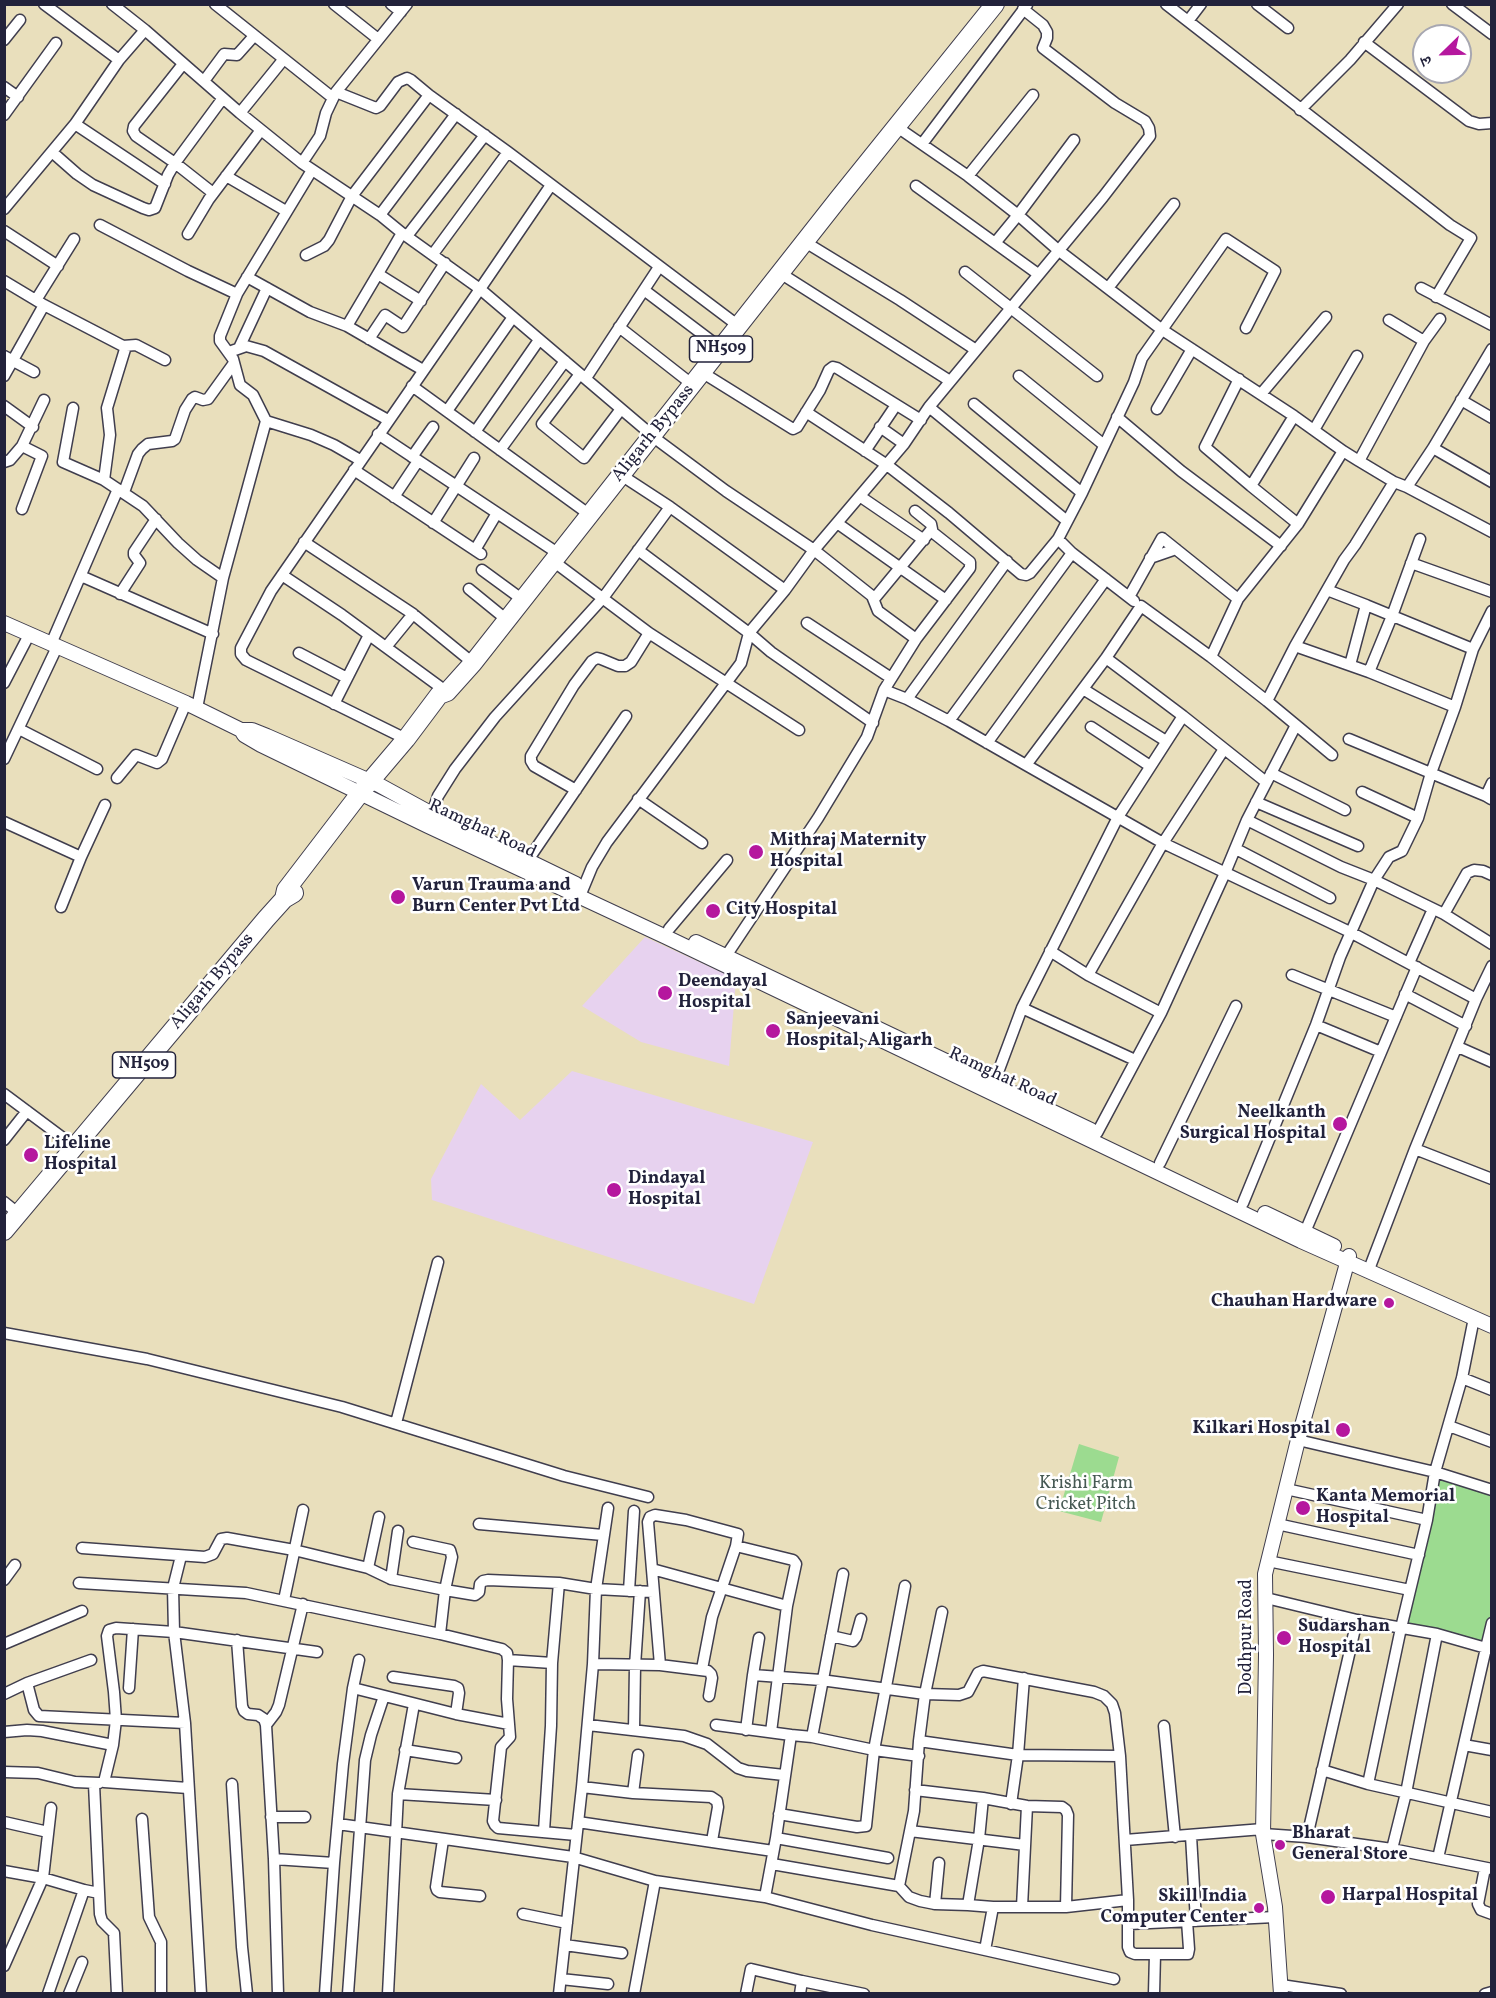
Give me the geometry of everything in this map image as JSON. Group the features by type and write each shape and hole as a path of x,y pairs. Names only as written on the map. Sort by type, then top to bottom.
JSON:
{"highway":[{"name":"Aligarh Bypass","path":"370,789 439,695 447,692 523,600 560,564 590,515 628,480 659,441 698,379 740,327 789,278 812,246 909,135 995,4"},
{"name":"Aligarh Bypass","path":"4,1231 284,899 286,890 370,789 448,700 447,692"}],"main road":[{"name":"Ramghat Road","path":"4,623 242,730 244,735 261,745 370,789 430,820 1491,1326"},
{"name":"Ramghat Road","path":"582,892 669,929 994,1083 1305,1232 1348,1258"},
{"name":"Dodhpur Road","path":"1281,1989 1275,1917 1263,1832 1265,1574 1298,1440 1348,1258"},
{"name":"Ramghat Road","path":"1370,1268 1491,1318"}],"street":[{"path":"44,4 119,60"},
{"path":"112,4 302,163 380,215 480,289 659,441 726,491 814,550 874,599 879,611 916,639"},
{"path":"334,4 378,39"},
{"path":"302,163 320,136 335,95 404,8 391,4"},
{"path":"1166,4 1300,110 1450,225 1471,238 1436,297"},
{"path":"1188,21 1201,4"},
{"path":"1257,4 1288,28"},
{"path":"1300,110 1343,67 1398,4"},
{"path":"1452,4 1491,34"},
{"path":"218,6 283,60 335,95 376,108 398,82 407,78 740,327"},
{"path":"582,892 592,867 607,842 741,663 749,633 785,590 814,550 904,444 929,407 1011,308 1038,274 1058,250 1146,143 1150,136 1145,120 1115,103 1043,48 1047,32 1025,7 909,135 968,176 1058,250 1161,329 1359,461 1394,482 1491,532"},
{"path":"4,40 21,20"},
{"path":"4,209 75,124 119,60 145,30"},
{"path":"204,81 224,54 237,55 254,36"},
{"path":"1364,42 1469,121 1479,124 1491,123"},
{"path":"4,115 56,43"},
{"path":"240,113 283,60"},
{"path":"183,63 134,126 133,131 136,136 213,193"},
{"path":"4,87 18,97"},
{"path":"306,255 324,246 329,240 352,196 429,95"},
{"path":"968,176 1033,95"},
{"path":"52,152 93,185 149,210 158,204 168,175 175,163 223,98"},
{"path":"380,215 456,114"},
{"path":"75,124 165,184"},
{"path":"188,234 213,193 261,130"},
{"path":"347,326 378,274 405,235 485,135"},
{"path":"995,243 1074,140"},
{"path":"433,254 508,152"},
{"path":"117,778 136,755 157,763 162,759 191,706 213,634 223,578 266,421 253,395 240,386 234,354 222,346 220,336 237,294 312,170"},
{"path":"226,176 286,211"},
{"path":"406,739 246,660 241,654 241,648 282,575 551,185"},
{"path":"916,186 1038,274"},
{"path":"1108,288 1173,204"},
{"path":"100,225 237,294"},
{"path":"4,231 58,266"},
{"path":"4,376 8,358 74,239"},
{"path":"806,411 887,465 1021,574 1026,575 1058,539 1134,382 1142,358 1226,239 1275,272 1246,328"},
{"path":"812,246 976,350"},
{"path":"369,339 385,315 403,327 445,263"},
{"path":"621,409 584,458 542,424 583,376 659,267"},
{"path":"965,272 1097,376"},
{"path":"378,274 420,301"},
{"path":"247,277 310,312 347,326 423,370"},
{"path":"789,278 950,381"},
{"path":"4,281 126,346 136,345 165,360"},
{"path":"4,759 54,646 81,576 138,454 148,444 175,439 185,410 192,399 195,397 208,399 234,354 267,288"},
{"path":"1421,288 1491,325"},
{"path":"644,290 722,349"},
{"path":"447,411 513,317"},
{"path":"1261,394 1326,317"},
{"path":"1359,461 1424,341 1440,319"},
{"path":"1389,320 1424,341"},
{"path":"619,327 698,379 788,428 797,427 829,370 833,367 921,420"},
{"path":"476,432 539,340"},
{"path":"104,480 110,435 107,408 126,346"},
{"path":"234,354 246,346 264,351 388,420"},
{"path":"1407,487 1433,448 1491,349"},
{"path":"1157,409 1192,350"},
{"path":"1314,430 1357,356"},
{"path":"8,358 34,372"},
{"path":"500,450 565,361"},
{"path":"1019,376 1104,445"},
{"path":"1239,379 1205,447 1298,524"},
{"path":"412,386 590,515"},
{"path":"4,462 10,460 22,446 44,400"},
{"path":"1461,400 1491,418"},
{"path":"975,404 1082,493"},
{"path":"865,450 896,405"},
{"path":"4,406 33,426"},
{"path":"929,407 1067,521"},
{"path":"63,462 73,408"},
{"path":"1251,486 1294,416"},
{"path":"1117,417 1181,471 1281,546"},
{"path":"266,421 311,435 360,460"},
{"path":"394,497 433,427"},
{"path":"880,428 904,444"},
{"path":"378,434 497,513 649,633 727,681 799,730"},
{"path":"22,446 104,480 121,490 143,506 197,560 223,578"},
{"path":"1433,448 1490,477"},
{"path":"1211,657 1238,599 1298,524 1343,451"},
{"path":"22,509 42,456"},
{"path":"433,523 474,458"},
{"path":"354,470 478,552 497,513"},
{"path":"628,480 670,507 785,590"},
{"path":"1267,702 1295,646 1344,560 1394,482"},
{"path":"726,956 818,818 867,737 884,690 891,678 916,639 971,565 970,562 861,497"},
{"path":"430,820 438,796 455,769 495,717 603,598 670,507"},
{"path":"874,599 927,536 931,524 915,511"},
{"path":"120,594 140,563 134,552 156,519"},
{"path":"837,523 946,600"},
{"path":"1129,597 1162,538 1238,599"},
{"path":"1058,539 1072,553 1211,657 1332,755"},
{"path":"1369,672 1420,539"},
{"path":"304,543 413,614 472,663"},
{"path":"638,550 771,652 873,723"},
{"path":"949,721 1072,553"},
{"path":"907,699 1007,561"},
{"path":"1411,563 1491,592"},
{"path":"482,570 523,600"},
{"path":"282,575 342,615 447,692"},
{"path":"81,576 213,634"},
{"path":"987,743 1106,579"},
{"path":"469,589 507,620"},
{"path":"1327,590 1473,649"},
{"path":"1350,665 1366,604"},
{"path":"1026,765 1142,606"},
{"path":"1243,1203 1316,1025 1350,932 1374,880 1389,857 1402,851 1418,818 1473,649 1491,610"},
{"path":"386,647 413,614"},
{"path":"807,623 891,678"},
{"path":"576,790 534,766 531,756 574,685 592,661 597,658 618,666 625,666 631,662 649,633"},
{"path":"4,683 29,635"},
{"path":"334,704 369,635"},
{"path":"1295,646 1369,672 1455,707"},
{"path":"299,653 347,678"},
{"path":"1106,658 1224,749 1268,778 1345,810"},
{"path":"1083,689 1166,741"},
{"path":"884,690 949,721 1163,843 1350,932 1476,999"},
{"path":"525,864 626,716"},
{"path":"994,1083 1022,1008 1118,817 1184,716"},
{"path":"1097,1133 1161,1013 1247,820 1296,725"},
{"path":"1091,727 1150,766"},
{"path":"19,729 97,769"},
{"path":"1349,740 1489,798 1491,783"},
{"path":"1088,975 1163,843 1224,749"},
{"path":"1362,792 1418,818"},
{"path":"638,799 702,843"},
{"path":"1256,802 1358,846"},
{"path":"61,907 105,805"},
{"path":"1247,820 1341,867 1374,880 1433,909 1491,944"},
{"path":"4,822 81,857"},
{"path":"1236,849 1330,898"},
{"path":"669,929 727,860"},
{"path":"1444,915 1467,873 1474,870 1491,875"},
{"path":"1305,1232 1396,1017 1433,909"},
{"path":"1050,951 1088,975 1161,1013"},
{"path":"1370,1268 1415,1149 1491,966"},
{"path":"1292,975 1396,1017"},
{"path":"1405,994 1466,1026"},
{"path":"1160,1163 1236,1006"},
{"path":"1022,1008 1135,1060"},
{"path":"1316,1025 1381,1052"},
{"path":"1458,1047 1491,1062"},
{"path":"4,1094 75,1147"},
{"path":"4,1140 27,1111"},
{"path":"1415,1149 1491,1179"},
{"path":"4,1202 19,1214"},
{"path":"396,1423 438,1262"},
{"path":"1368,1784 1436,1472 1462,1378 1474,1318"},
{"path":"5,1335 147,1359 342,1407 564,1476 648,1497"},
{"path":"1462,1378 1491,1390"},
{"path":"1449,1426 1491,1442"},
{"path":"1298,1440 1436,1472 1491,1490"},
{"path":"1286,1490 1427,1520"},
{"path":"559,1994 588,1725 596,1589 608,1508"},
{"path":"284,1600 303,1510"},
{"path":"634,1511 634,1730"},
{"path":"660,1665 648,1522 650,1517 656,1515 736,1532 738,1537 712,1617 702,1669"},
{"path":"368,1568 379,1517"},
{"path":"479,1524 603,1535"},
{"path":"1277,1524 1419,1555"},
{"path":"391,1579 398,1531"},
{"path":"82,1548 209,1556 219,1541 224,1538 294,1550 368,1568 391,1579 475,1595 479,1592 480,1584 488,1580 559,1583 596,1589 653,1592"},
{"path":"412,1542 450,1550 452,1557 445,1590 440,1634"},
{"path":"736,1546 793,1560 796,1568 787,1606 771,1732"},
{"path":"181,1556 173,1588 174,1632 185,1723 201,1994"},
{"path":"1268,1561 1410,1590"},
{"path":"4,1580 15,1564"},
{"path":"652,1569 787,1606"},
{"path":"812,1737 843,1574"},
{"path":"79,1583 230,1591 284,1600 502,1648 507,1653 508,1660 507,1699 510,1737 501,1747 493,1821 498,1828 576,1835"},
{"path":"544,1831 551,1726 552,1664 559,1583"},
{"path":"779,1814 857,1827 866,1826 874,1750 905,1586"},
{"path":"1266,1598 1357,1620 1437,1634 1489,1649"},
{"path":"266,1725 279,1705 303,1605"},
{"path":"4,1644 82,1611"},
{"path":"899,1886 910,1831 925,1694 942,1612"},
{"path":"831,1636 853,1641 861,1619"},
{"path":"1307,1838 1357,1620"},
{"path":"1438,1858 1489,1649 1491,1623"},
{"path":"117,1994 115,1938 111,1928 102,1921 99,1893 99,1783 113,1745 116,1720 107,1636 109,1630 116,1628 174,1632 317,1652"},
{"path":"129,1688 134,1629"},
{"path":"1392,1849 1406,1792 1437,1634"},
{"path":"746,1730 759,1638"},
{"path":"237,1640 242,1706 248,1714 258,1715 264,1719 266,1725 274,1859 278,1994"},
{"path":"4,1694 27,1683 92,1660"},
{"path":"325,1994 343,1764 358,1660"},
{"path":"508,1660 552,1664"},
{"path":"592,1664 660,1665 702,1669 711,1674 708,1696"},
{"path":"753,1675 822,1680 925,1694 959,1695 968,1692 978,1673 983,1671 1094,1692 1104,1696 1112,1704 1115,1713 1125,1840 1128,1947 1130,1952 1135,1954 1188,1954 1191,1921 1191,1836"},
{"path":"393,1677 454,1686 459,1693 456,1714"},
{"path":"1011,1804 1018,1755 1024,1678"},
{"path":"27,1683 33,1710 39,1716 185,1723"},
{"path":"353,1688 456,1714 509,1724"},
{"path":"348,1994 365,1760 384,1696"},
{"path":"388,1994 398,1794 414,1704"},
{"path":"588,1725 684,1736 698,1740 718,1751 738,1768 784,1775"},
{"path":"716,1725 812,1737 874,1750 919,1756"},
{"path":"1164,1726 1174,1837"},
{"path":"4,1732 42,1731 113,1745"},
{"path":"765,1897 791,1735"},
{"path":"919,1741 1018,1755 1120,1756"},
{"path":"1464,1745 1491,1750"},
{"path":"405,1750 456,1758"},
{"path":"633,1793 638,1755"},
{"path":"1322,1770 1368,1784 1491,1812"},
{"path":"4,1772 38,1773 99,1783 188,1788"},
{"path":"232,1784 247,1994"},
{"path":"582,1787 633,1793 711,1797 717,1801 718,1807 712,1841"},
{"path":"915,1791 983,1798 1027,1806 1062,1808 1068,1815 1066,1907"},
{"path":"398,1794 496,1800"},
{"path":"968,1905 983,1798"},
{"path":"1022,1907 1027,1806"},
{"path":"4,1966 43,1878 51,1808"},
{"path":"271,1817 305,1817"},
{"path":"142,1819 149,1917 161,1942 161,1994"},
{"path":"4,1822 48,1833"},
{"path":"578,1822 773,1851"},
{"path":"338,1824 573,1857 655,1881 765,1897 872,1924 1114,1979"},
{"path":"910,1831 1025,1845"},
{"path":"1125,1840 1263,1832 1392,1849 1488,1868 1478,1904 1481,1910 1491,1914"},
{"path":"776,1838 888,1858"},
{"path":"442,1839 437,1890 480,1896"},
{"path":"274,1859 334,1863"},
{"path":"935,1904 939,1863"},
{"path":"772,1864 899,1886 909,1897 935,1904 1066,1907 1128,1900"},
{"path":"4,1871 43,1878 99,1893"},
{"path":"634,1994 655,1881"},
{"path":"48,1994 84,1890"},
{"path":"985,1950 993,1907"},
{"path":"523,1914 567,1923"},
{"path":"1129,1924 1275,1917"},
{"path":"564,1945 622,1953"},
{"path":"1154,1994 1155,1954"},
{"path":"69,1994 82,1962"},
{"path":"746,1994 751,1969 864,1994"},
{"path":"328,1970 349,1972"},
{"path":"561,1979 608,1984"},
{"path":"800,1994 802,1980"},
{"path":"1281,1989 1341,1994"},
{"path":"1485,1994 1491,1992"}],"shaded area":[{"name":"Deendayal Hospital","path":"645,937 736,979 729,1066 641,1042 582,1006"},
{"name":"Dindayal Hospital","path":"572,1071 813,1142 754,1304 432,1200 431,1179 481,1084 520,1120"}],"green space":[{"name":"Krishi Farm Cricket Pitch","path":"1079,1444 1119,1457 1101,1522 1059,1511"},
{"path":"1435,1476 1491,1492 1492,1622 1487,1641 1401,1628"}],"place":[{"name":"Mithraj Maternity Hospital","path":"756,852"},
{"name":"Varun Trauma and Burn Center Pvt Ltd","path":"398,897"},
{"name":"City Hospital","path":"713,911"},
{"name":"Deendayal Hospital","path":"665,993"},
{"name":"Sanjeevani Hospital, Aligarh","path":"773,1031"},
{"name":"Neelkanth Surgical Hospital","path":"1340,1124"},
{"name":"Lifeline Hospital","path":"31,1155"},
{"name":"Dindayal Hospital","path":"614,1190"},
{"name":"Chauhan Hardware","path":"1389,1303"},
{"name":"Kilkari Hospital","path":"1343,1430"},
{"name":"Kanta Memorial Hospital","path":"1303,1508"},
{"name":"Sudarshan Hospital","path":"1284,1638"},
{"name":"Bharat General Store","path":"1280,1845"},
{"name":"Harpal Hospital","path":"1328,1897"},
{"name":"Skill India Computer Center","path":"1259,1908"}]}
